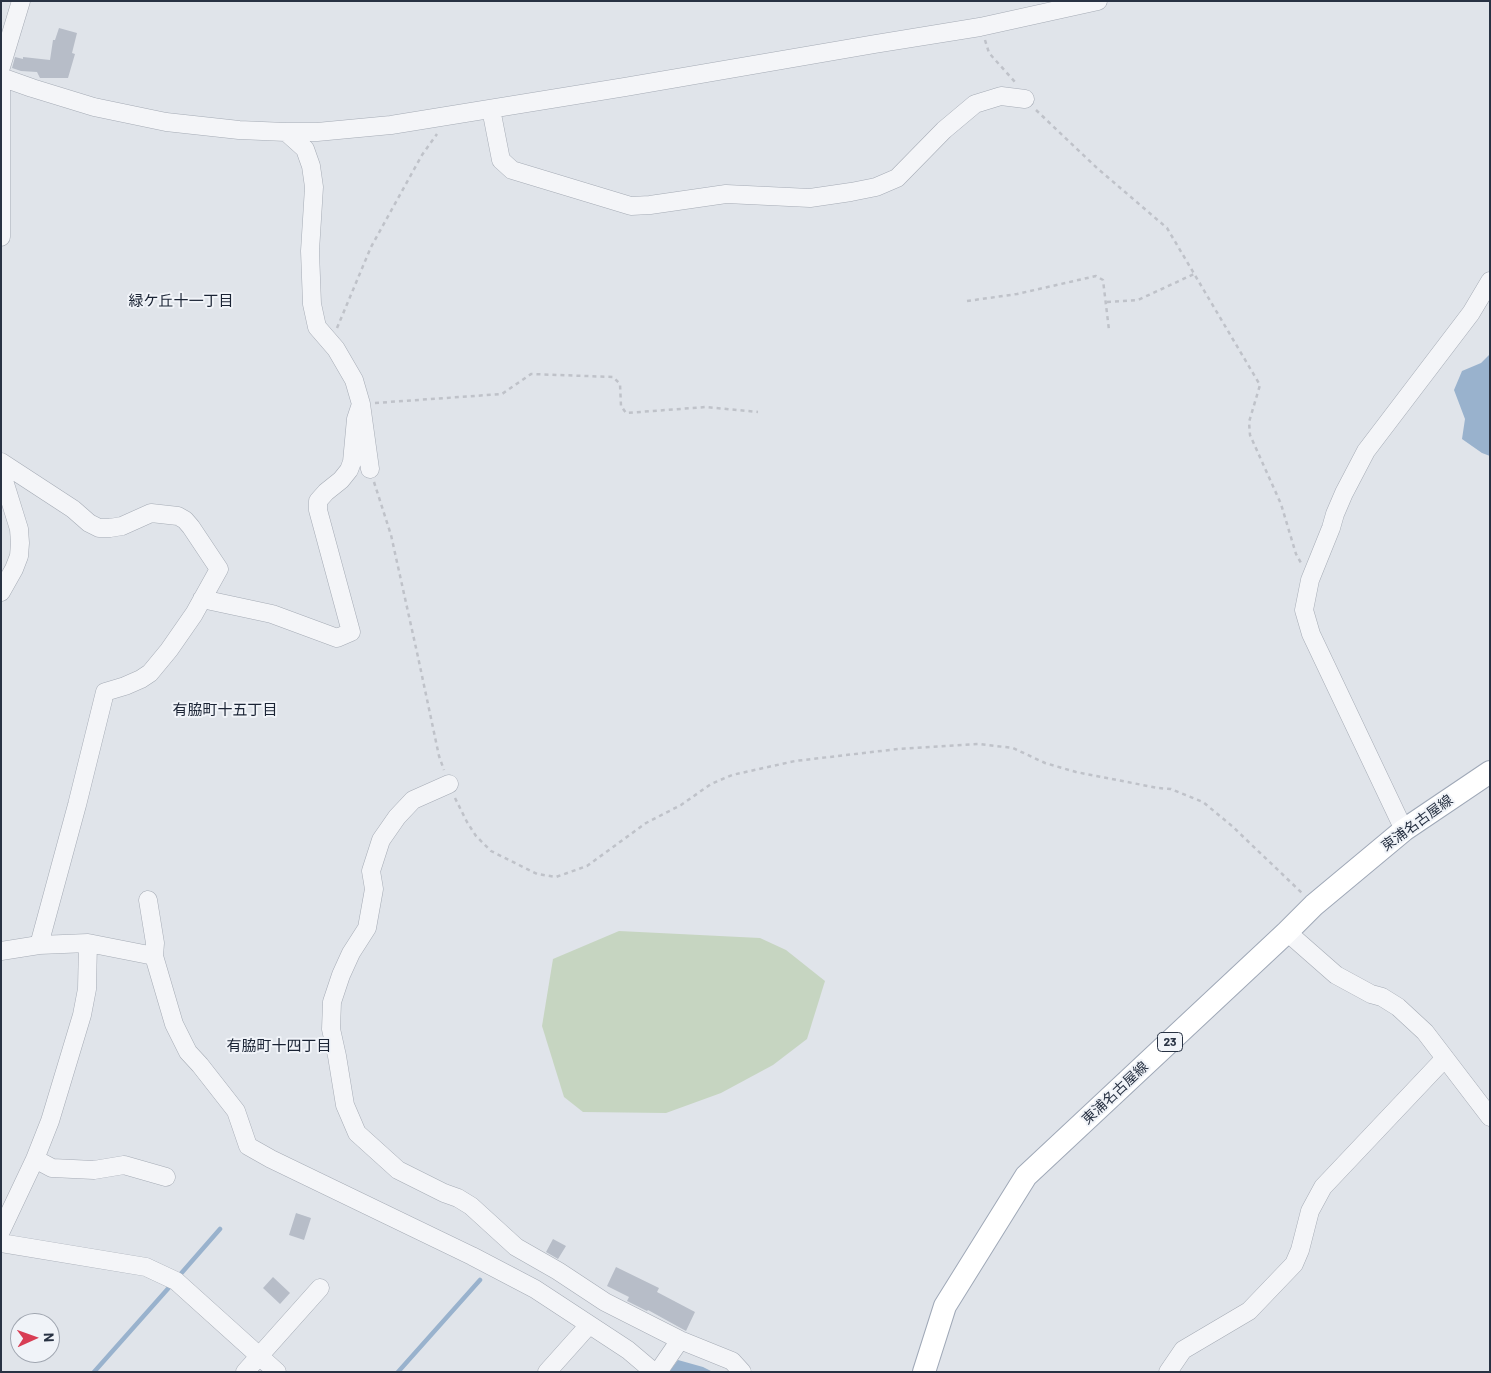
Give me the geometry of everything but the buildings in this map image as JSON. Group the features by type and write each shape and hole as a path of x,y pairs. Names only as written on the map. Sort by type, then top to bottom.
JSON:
{"main road":[{"name":"東浦名古屋線","path":"924,1372 945,1306 1026,1176 1314,905 1404,830 1490,772"}],"street":[{"path":"1,67 21,1"},
{"path":"1,77 94,107 166,122 239,130 317,132 391,125 450,116 980,27 1098,1"},
{"path":"1,88 1,237"},
{"path":"491,109 501,160 512,170 631,206 726,194 810,198 876,187 897,178 944,130 975,104 1001,96 1026,99"},
{"path":"286,132 305,149 311,166 314,187 310,251 312,304 317,327 331,344 354,380 361,404 370,469"},
{"path":"1404,830 1311,634 1304,610 1310,580 1344,493 1366,451 1472,313 1490,281"},
{"path":"202,599 272,614 337,638 350,632 318,510 318,501 349,470 352,462 356,419 361,404"},
{"path":"1,462 99,528 122,526 151,513 178,516 185,520 199,538 219,569 169,650 150,673 125,686 105,692 75,814 39,945"},
{"path":"1,471 19,529 20,543 19,556 14,569 1,592"},
{"path":"449,784 413,800 404,808 381,840 371,871 374,889 367,928 351,953 332,1002 331,1030 345,1105 357,1133 398,1170 471,1206 516,1247 558,1271 605,1302 680,1340 732,1362 742,1372"},
{"path":"148,900 155,943 154,956 174,1024 188,1052 236,1111 248,1146 535,1289 628,1350 654,1372"},
{"path":"1287,932 1336,974 1398,1007 1425,1032 1490,1116"},
{"path":"1,1231 35,1159 50,1121 82,1015 86,989 88,944"},
{"path":"1,951 39,945 88,944 154,956"},
{"path":"1168,1372 1183,1350 1249,1311 1294,1264 1300,1250 1310,1211 1323,1187 1445,1058"},
{"path":"35,1159 52,1168 94,1170 124,1165 166,1177"},
{"path":"1,1243 146,1267 176,1281 277,1372"},
{"path":"245,1372 320,1288"},
{"path":"547,1372 589,1325"},
{"path":"658,1372 680,1340"}],"path":[{"path":"980,27 989,53 1012,77 1026,99 1097,168 1167,228 1260,385 1249,422 1250,435 1281,504 1296,554 1310,580"},
{"path":"331,344 371,247 422,155 450,116"},
{"path":"1106,302 1138,300 1194,274"},
{"path":"967,301 1017,294 1096,276 1103,280 1109,330"},
{"path":"361,404 502,394 531,374 613,377 620,384 621,406 626,413 706,408 758,412"},
{"path":"370,469 391,535 439,756 449,784 467,822 476,836 491,850 537,874 556,877 587,866 646,823 681,805 712,784 732,775 795,760 898,749 979,744 1013,748 1044,763 1076,772 1171,789 1203,802 1232,826 1314,905"}],"green space":[{"path":"619,931 760,938 786,950 825,981 807,1039 773,1065 721,1093 666,1113 583,1112 564,1097 542,1026 553,959"}],"water":[{"path":"1490,354 1490,456 1482,453 1462,439 1465,419 1454,390 1462,371 1481,363"},
{"path":"678,1360 703,1367 713,1372 669,1372"}],"waterway":[{"path":"178,1277 220,1229"},
{"path":"398,1372 480,1280"},
{"path":"94,1372 173,1283"}],"district":[{"name":"緑ケ丘十一丁目","path":"181,301"},
{"name":"有脇町十五丁目","path":"225,710"},
{"name":"有脇町十四丁目","path":"279,1046"}]}
